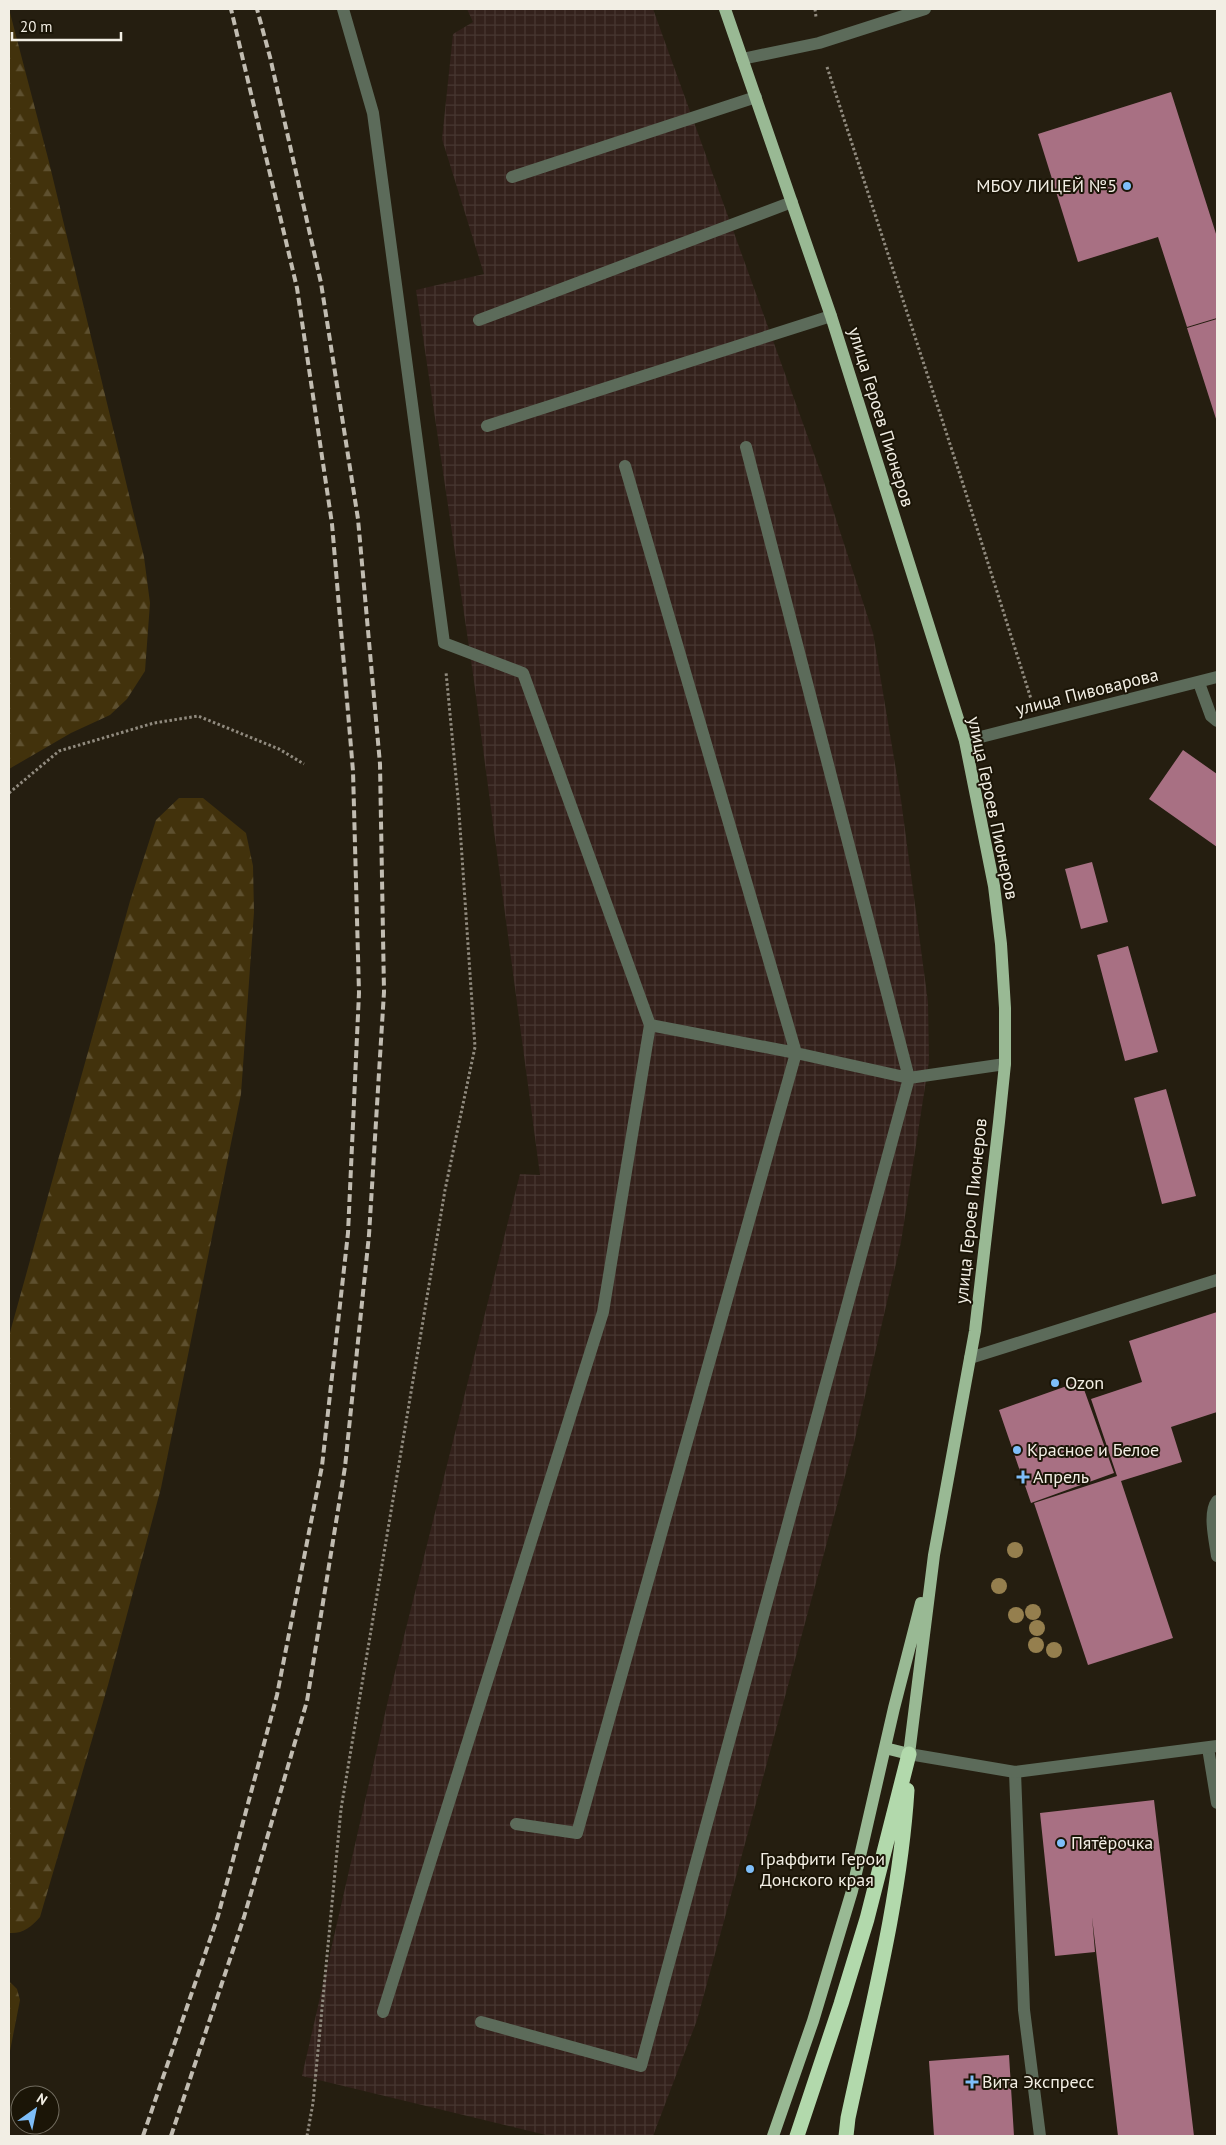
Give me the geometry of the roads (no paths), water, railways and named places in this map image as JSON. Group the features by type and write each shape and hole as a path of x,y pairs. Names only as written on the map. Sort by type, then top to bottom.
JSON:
{"highway":[{"path":"796,2136 842,2004 864,1929 909,1754"},
{"path":"846,2136 848,2118 889,1926 904,1838 909,1754"}],"main road":[{"name":"улица Героев Пионеров","path":"725,9 830,316 964,741 994,886 1001,944 1005,1008 1005,1064 976,1321 934,1555"},
{"path":"773,2136 813,2021 852,1891 885,1748 934,1555"},
{"path":"885,1748 909,1754 934,1555"}],"street":[{"path":"343,9 373,113 444,643 523,673 650,1025 603,1312 383,2012"},
{"path":"742,60 819,44 925,9"},
{"path":"512,177 756,97"},
{"path":"479,320 792,202"},
{"path":"487,426 830,316"},
{"path":"481,2022 641,2066 909,1078 746,447"},
{"path":"516,1824 577,1833 796,1053 624,466"},
{"name":"улица Пивоварова","path":"964,741 1217,677"},
{"path":"1199,683 1211,716 1217,721"},
{"path":"650,1025 796,1053 909,1078 1005,1064"},
{"path":"970,1358 1217,1280"},
{"path":"1217,1501 1212,1525 1217,1556"},
{"path":"909,1754 1015,1772 1212,1747 1217,1803"},
{"path":"1015,1772 1024,2010 1040,2136"}],"railway":[{"path":"143,2136 218,1916 277,1695 322,1466 348,1233 359,993 353,771 332,524 297,288 231,9"},
{"path":"171,2136 244,1917 307,1701 345,1467 369,1235 384,992 380,764 358,519 321,283 270,57 257,9"}],"place":[{"name":"МБОУ ЛИЦЕЙ №5","path":"1127,186"},
{"name":"Ozon","path":"1055,1383"},
{"name":"Красное и Белое","path":"1017,1450"},
{"name":"Апрель","path":"1023,1477"},
{"name":"Пятёрочка","path":"1061,1843"},
{"name":"Граффити Герои Донского края","path":"750,1869"},
{"name":"Вита Экспресс","path":"972,2082"}]}
